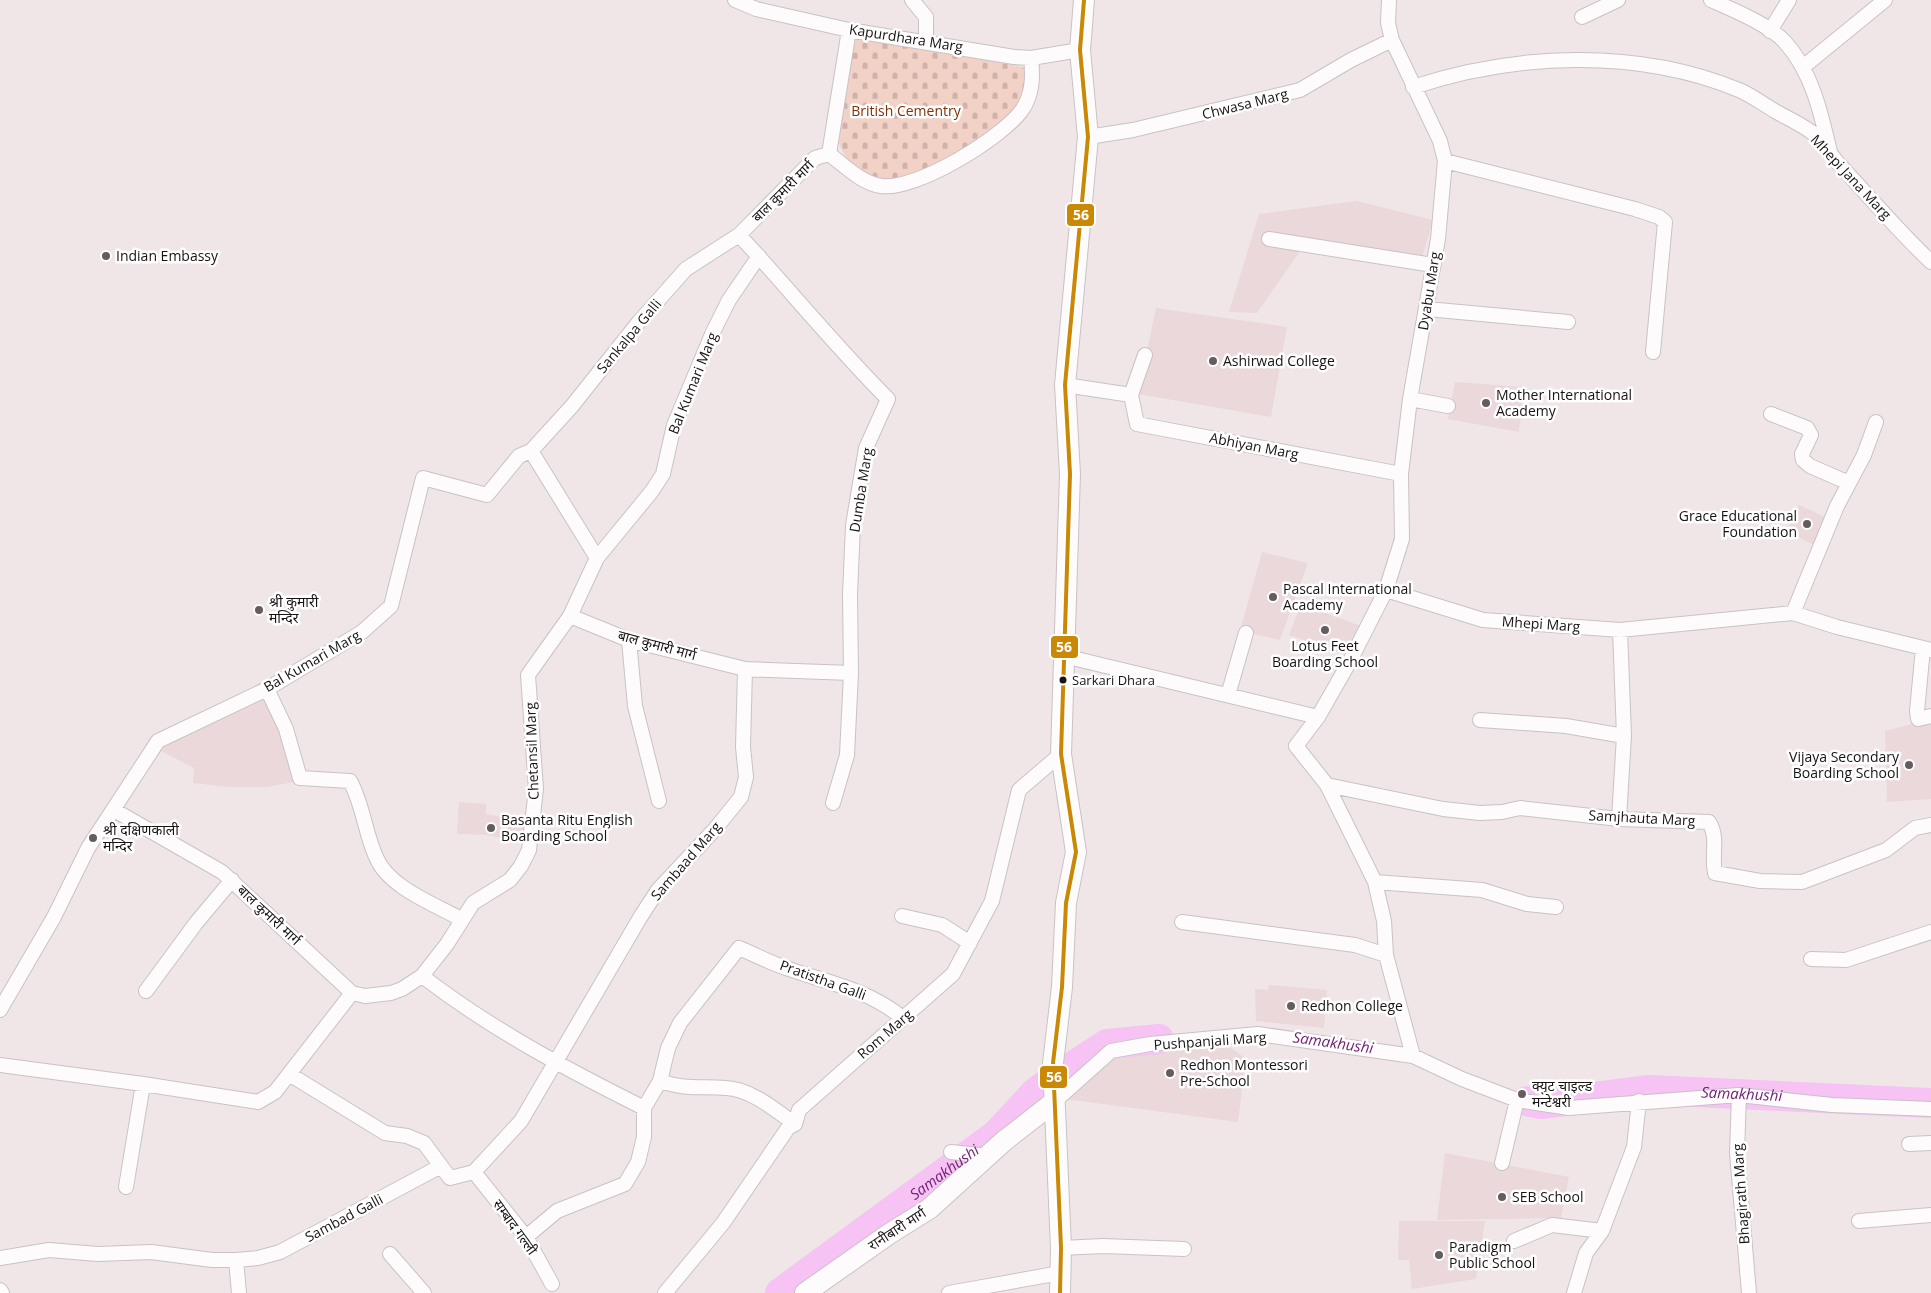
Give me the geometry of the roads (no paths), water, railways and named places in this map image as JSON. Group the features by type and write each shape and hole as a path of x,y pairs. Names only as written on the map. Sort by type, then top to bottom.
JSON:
{"main road":[{"path":"1060,1293 1061,1248 1052,1063 1062,987 1066,903 1076,852 1061,754 1070,474 1065,385 1088,137 1080,50 1084,0"},
{"name":"रानीबारी मार्ग","path":"805,1293 889,1234 929,1209 1053,1098"}],"street":[{"name":"Kapurdhara Marg","path":"735,0 756,10 849,30 1031,58 1080,50"},
{"path":"912,0 926,17 926,41"},
{"path":"1582,17 1618,0"},
{"path":"1711,0 1743,14 1784,40 1803,67 1821,110 1830,155"},
{"path":"1770,31 1789,0"},
{"path":"1803,67 1885,0"},
{"name":"Dyabu Marg","path":"1386,590 1402,539 1401,474 1410,399 1427,309 1446,161 1440,141 1392,40 1388,24 1392,2"},
{"path":"849,30 829,154 860,178 878,186 891,187 906,184 927,176 981,145 1022,110 1033,79 1031,58"},
{"name":"Chwasa Marg","path":"1088,137 1133,130 1300,90 1352,60 1392,40"},
{"name":"Mhepi Jana Marg","path":"1413,87 1447,76 1482,68 1582,60 1628,63 1680,71 1740,90 1814,134 1830,155 1931,262"},
{"name":"बाल कुमारी मार्ग","path":"740,235 815,158 829,154"},
{"path":"1446,161 1635,209 1659,217 1664,222 1653,352"},
{"path":"740,235 759,256"},
{"name":"Sankalpa Galli","path":"531,451 572,406 638,323 686,269 740,235"},
{"path":"1269,239 1433,265"},
{"name":"Bal Kumari Marg","path":"570,616 597,558 663,474 674,425 713,332 729,300 759,256"},
{"name":"Dumba Marg","path":"759,256 822,326 840,351 888,399 866,448 853,525 850,594 851,673"},
{"path":"1427,309 1568,322"},
{"path":"1065,385 1131,395 1145,355"},
{"name":"Abhiyan Marg","path":"1131,395 1137,424 1401,474"},
{"path":"1410,399 1448,406"},
{"path":"1770,414 1807,428 1812,435 1802,454 1803,460 1810,466 1849,483"},
{"path":"1793,613 1838,506 1864,455 1876,422"},
{"path":"531,451 597,558"},
{"name":"Bal Kumari Marg","path":"0,1010 54,917 88,848 158,741 266,689 362,632 391,606 423,478 487,495 519,456 531,451"},
{"path":"1386,590 1350,661 1318,717 1296,746 1327,785 1375,882 1384,921 1386,955 1413,1056"},
{"name":"Mhepi Marg","path":"1386,590 1483,620 1620,630 1793,613 1837,628 1927,649"},
{"name":"बाल कुमारी मार्ग","path":"570,616 629,640 745,669"},
{"name":"Chetansil Marg","path":"422,976 447,944 461,919 473,903 510,880 521,866 529,850 536,789 528,675 570,616"},
{"path":"1619,819 1624,736 1620,630"},
{"path":"1228,695 1246,633"},
{"path":"629,640 635,706 659,801"},
{"path":"1927,649 1917,711 1918,719 1931,716"},
{"path":"1064,656 1318,717"},
{"path":"745,669 851,673 847,755 833,804"},
{"name":"Sambaad Marg","path":"474,1172 521,1121 658,890 715,829 741,797 746,777 743,746 745,669"},
{"path":"266,689 286,729 300,778 350,781 376,857 384,872 397,883 461,919"},
{"path":"1480,720 1566,726 1624,736"},
{"name":"Rom Marg","path":"665,1293 723,1223 788,1128 795,1124 799,1110 953,974 992,901 1019,790 1061,754"},
{"name":"Samjhauta Marg","path":"1327,785 1443,809 1487,813 1520,808 1619,819 1709,822 1715,832 1713,861 1715,873 1760,881 1802,882 1886,850 1915,828 1931,825"},
{"name":"बाल कुमारी मार्ग","path":"114,810 222,872 352,993"},
{"path":"146,991 196,923 232,880"},
{"path":"1375,882 1482,890 1527,904 1556,906"},
{"path":"902,916 942,925 970,943"},
{"path":"1182,922 1355,945 1386,955"},
{"path":"1811,959 1846,960 1931,932"},
{"name":"Pratistha Galli","path":"660,1081 668,1048 680,1023 740,948 788,969 854,988 889,1007 903,1018"},
{"path":"0,1065 258,1102 275,1092 352,993 365,996 391,994 422,976 461,1006 555,1064 644,1108"},
{"name":"Pushpanjali Marg","path":"1053,1098 1111,1051 1150,1044 1258,1034 1413,1056 1462,1079 1517,1100 1569,1108 1639,1101 1739,1095 1832,1106 1931,1108"},
{"path":"289,1074 385,1133 407,1136 424,1143 450,1178 474,1172"},
{"path":"526,1237 557,1211 625,1184 638,1162 644,1137 644,1108 660,1081 677,1087 727,1087 755,1097 795,1124"},
{"path":"126,1187 143,1084"},
{"name":"Bhagirath Marg","path":"1739,1095 1737,1153 1749,1293"},
{"path":"1502,1162 1517,1100"},
{"path":"1574,1293 1586,1253 1602,1231 1634,1147 1639,1101"},
{"path":"1910,1144 1931,1143"},
{"path":"951,1152 988,1156"},
{"name":"Sambad Galli","path":"0,1258 49,1250 98,1254 152,1252 212,1260 258,1258 280,1252 440,1166"},
{"name":"सम्बाद गल्ली","path":"474,1172 526,1237 552,1284"},
{"path":"1859,1221 1931,1215"},
{"path":"1514,1241 1552,1225 1602,1231"},
{"path":"1061,1248 1103,1246 1184,1249"},
{"path":"390,1254 424,1293"},
{"path":"236,1260 239,1293"},
{"path":"949,1293 1060,1272"}],"waterway":[{"name":"Samakhushi","path":"780,1293 997,1134 1036,1092 1062,1073 1107,1044 1159,1039"},
{"name":"Samakhushi","path":"1527,1101 1541,1104 1649,1090 1931,1103"}],"place":[{"name":"Indian Embassy","path":"106,256"},
{"name":"Ashirwad College","path":"1213,361"},
{"name":"Mother International Academy","path":"1486,403"},
{"name":"Grace Educational Foundation","path":"1807,524"},
{"name":"Pascal International Academy","path":"1273,597"},
{"name":"श्री कुमारी मन्दिर","path":"259,610"},
{"name":"Lotus Feet Boarding School","path":"1325,630"},
{"name":"Sarkari Dhara","path":"1063,680"},
{"name":"Vijaya Secondary Boarding School","path":"1909,765"},
{"name":"Basanta Ritu English Boarding School","path":"491,828"},
{"name":"श्री दक्षिणकाली मन्दिर","path":"93,838"},
{"name":"Redhon College","path":"1291,1006"},
{"name":"Redhon Montessori Pre-School","path":"1170,1073"},
{"name":"क्युट चाइल्ड मन्टेश्वरी","path":"1522,1094"},
{"name":"SEB School","path":"1502,1197"},
{"name":"Paradigm Public School","path":"1439,1255"}],"park label":[{"name":"British Cementry","path":"906,111"}]}
